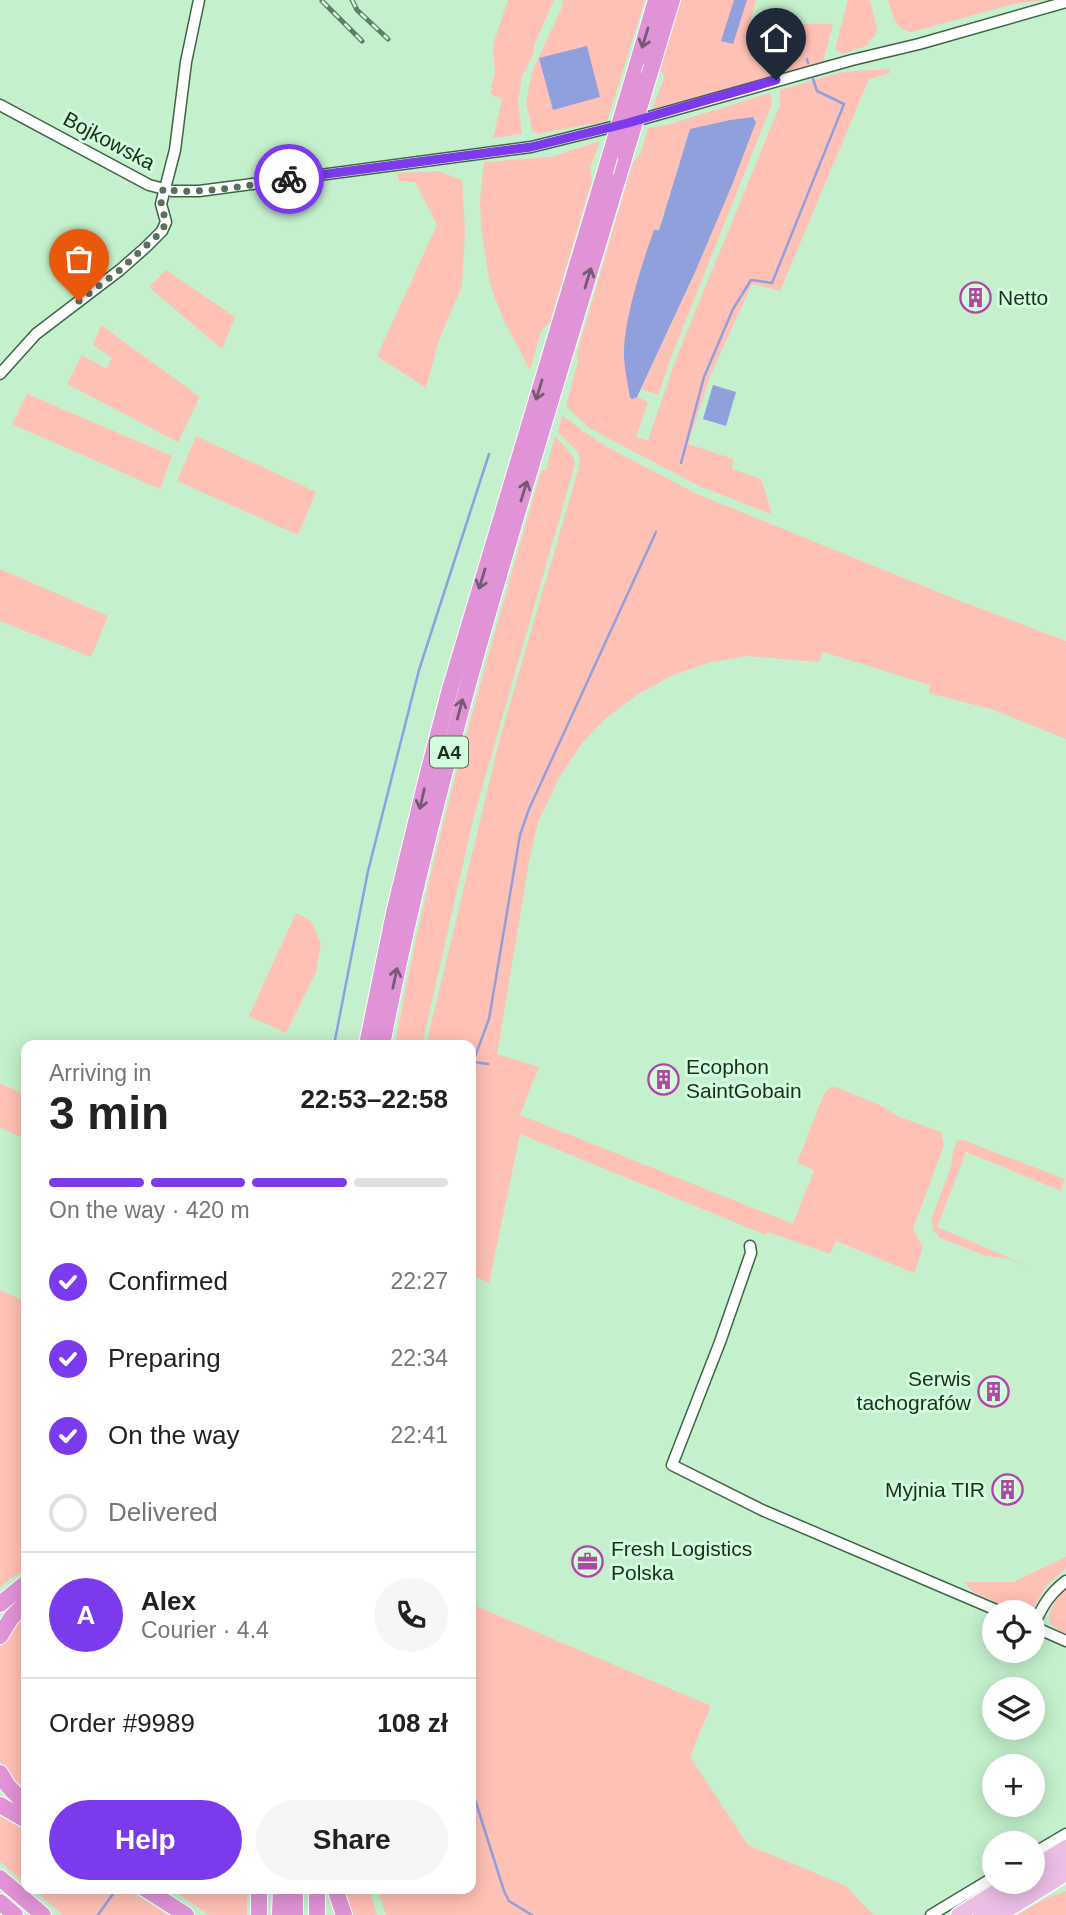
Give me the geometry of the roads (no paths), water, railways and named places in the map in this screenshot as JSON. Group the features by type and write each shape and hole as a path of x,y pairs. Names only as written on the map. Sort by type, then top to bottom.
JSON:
{"highway":[{"name":"A4","path":"368,1040 385,956 440,727 656,0"},
{"name":"A4","path":"383,1040 406,930 476,652 672,0"},
{"path":"357,1040 366,1003 385,956"},
{"path":"0,1604 21,1587"},
{"path":"0,1636 10,1618 21,1608"},
{"path":"0,1773 21,1800"},
{"path":"0,1805 21,1817"},
{"path":"0,1878 43,1915"},
{"path":"153,1894 186,1915"},
{"path":"259,1894 259,1915"},
{"path":"280,1915 281,1894"},
{"path":"295,1894 295,1915"},
{"path":"317,1894 317,1915"},
{"path":"337,1894 344,1915"},
{"path":"0,1902 15,1915"}],"main road":[{"path":"1045,1860 1066,1847"},
{"path":"980,1915 1066,1862"},
{"path":"1005,1912 1066,1874"},
{"path":"1005,1912 1066,1887"},
{"path":"958,1915 991,1894"}],"street":[{"path":"0,374 36,334 146,247 162,231 166,222 161,204 163,189 175,150 186,62 199,0"},
{"name":"Bojkowska","path":"0,105 135,178 163,189 199,191 531,147 628,123 1066,2"},
{"path":"750,1246 751,1253 720,1342 672,1465 762,1510 982,1604"},
{"path":"1045,1603 1053,1591 1066,1581"},
{"path":"1045,1631 1066,1641"},
{"path":"1045,1846 1066,1834"},
{"path":"931,1915 982,1884"}],"water":[{"path":"734,0 747,0 733,44 721,41"},
{"path":"587,46 600,97 553,110 539,58"},
{"path":"753,117 756,122 696,270 637,397 630,398 624,354 630,308 654,230 659,230 690,129"},
{"path":"713,385 736,392 726,426 703,419"}],"waterway":[{"path":"807,59 808,63"},
{"path":"681,463 704,377 733,309 751,280 772,283 844,104 817,91 813,79"},
{"path":"335,1040 368,871 419,670 489,454"},
{"path":"476,1054 489,1019 520,835 529,809 656,532"},
{"path":"476,1062 488,1064"},
{"path":"476,1803 504,1891 509,1901 532,1915"},
{"path":"98,1915 113,1894"}],"railway":[{"path":"352,0 357,10 388,39"},
{"path":"322,1 362,41"}],"place":[{"name":"Netto","path":"975,298"},
{"name":"Ecophon SaintGobain","path":"663,1079"},
{"name":"Serwis tachografów","path":"994,1391"},
{"name":"Myjnia TIR","path":"1008,1490"},
{"name":"Fresh Logistics Polska","path":"588,1561"}]}
